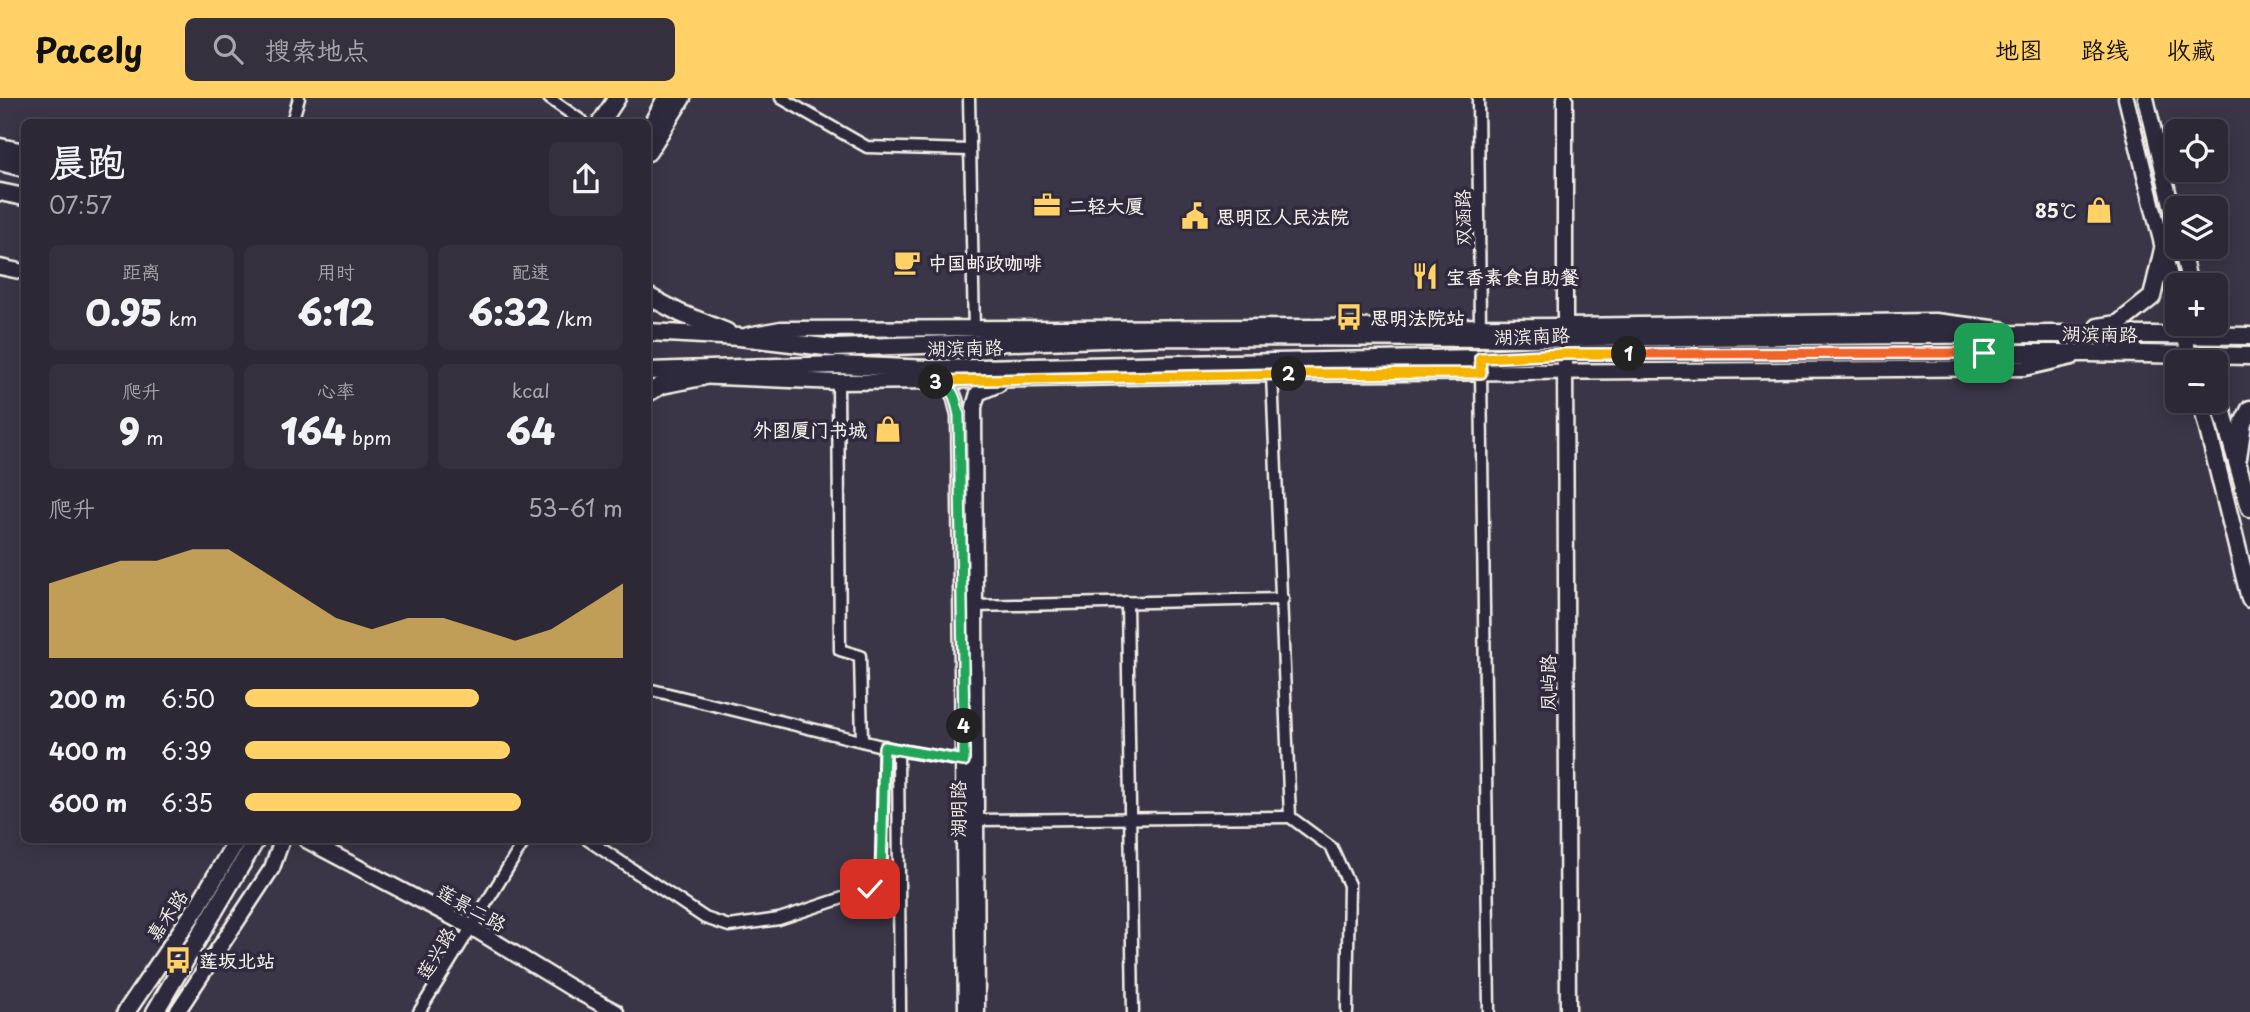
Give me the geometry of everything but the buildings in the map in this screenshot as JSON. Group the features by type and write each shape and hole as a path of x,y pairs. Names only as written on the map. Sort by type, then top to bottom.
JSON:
{"main road":[{"path":"603,119 619,98"},
{"path":"610,119 619,98"},
{"path":"651,127 667,98"},
{"path":"651,147 682,98"},
{"name":"凤屿路","path":"1565,98 1568,1012"},
{"path":"2126,98 2169,273"},
{"path":"2146,98 2169,196"},
{"path":"0,147 21,151"},
{"path":"0,162 21,167"},
{"path":"0,192 21,196"},
{"path":"2051,334 2118,324 2152,297 2163,249"},
{"path":"0,267 21,271"},
{"path":"651,298 680,313 739,337"},
{"name":"湖滨南路","path":"739,337 781,329 1480,331 1565,339 2089,353 2165,358"},
{"name":"湖滨南路","path":"651,332 739,337 834,348 1163,337 1480,331"},
{"name":"湖滨南路","path":"651,371 838,365 930,369 1481,365 1565,339 2165,331"},
{"name":"湖滨南路","path":"2228,333 2250,336"},
{"path":"651,371 838,382 1272,374 1481,365 1565,372 2025,368 2089,353"},
{"name":"湖滨南路","path":"2228,358 2250,356"},
{"path":"651,391 662,385 707,376"},
{"name":"湖明路","path":"976,1012 974,407 978,393 1014,380"},
{"name":"湖明路","path":"935,381 950,388 955,395 959,415 966,1012"},
{"path":"2250,409 2244,423 2237,457 2250,508"},
{"path":"2204,413 2250,599"},
{"path":"2223,413 2250,508"},
{"name":"嘉禾路","path":"126,1012 198,906 235,843"},
{"name":"嘉禾路","path":"155,1012 254,843"},
{"path":"177,1012 272,868 281,843"},
{"name":"莲景二路","path":"312,843 471,927 616,1012"}],"street":[{"path":"293,119 299,98"},
{"path":"549,98 579,119"},
{"path":"781,98 867,147 970,150"},
{"path":"969,98 974,330"},
{"name":"双涵路","path":"1478,98 1480,331"},
{"path":"1481,365 1489,1012"},
{"path":"1272,374 1290,817"},
{"path":"838,382 840,650 860,656 863,741"},
{"path":"975,606 1283,599"},
{"path":"1128,602 1133,1012"},
{"path":"651,689 884,747 964,761"},
{"path":"592,843 705,918 729,926 779,919 870,889 881,877 884,747"},
{"path":"898,750 900,1012"},
{"path":"976,820 1290,817 1332,848 1349,885 1348,1012"},
{"name":"莲兴路","path":"419,1012 523,843"}],"place":[{"name":"二轻大厦","path":"1047,205"},
{"name":"85℃","path":"2099,210"},
{"name":"思明区人民法院","path":"1195,216"},
{"name":"中国邮政咖啡","path":"907,262"},
{"name":"宝香素食自助餐","path":"1425,276"},
{"name":"思明法院站","path":"1349,317"},
{"name":"外图厦门书城","path":"888,429"},
{"name":"莲坂北站","path":"178,960"}],"route":[{"path":"870,889 881,877 884,747 964,761 959,415 955,395 950,388 935,381 1481,373 1480,358 1565,354 1984,353"}]}
